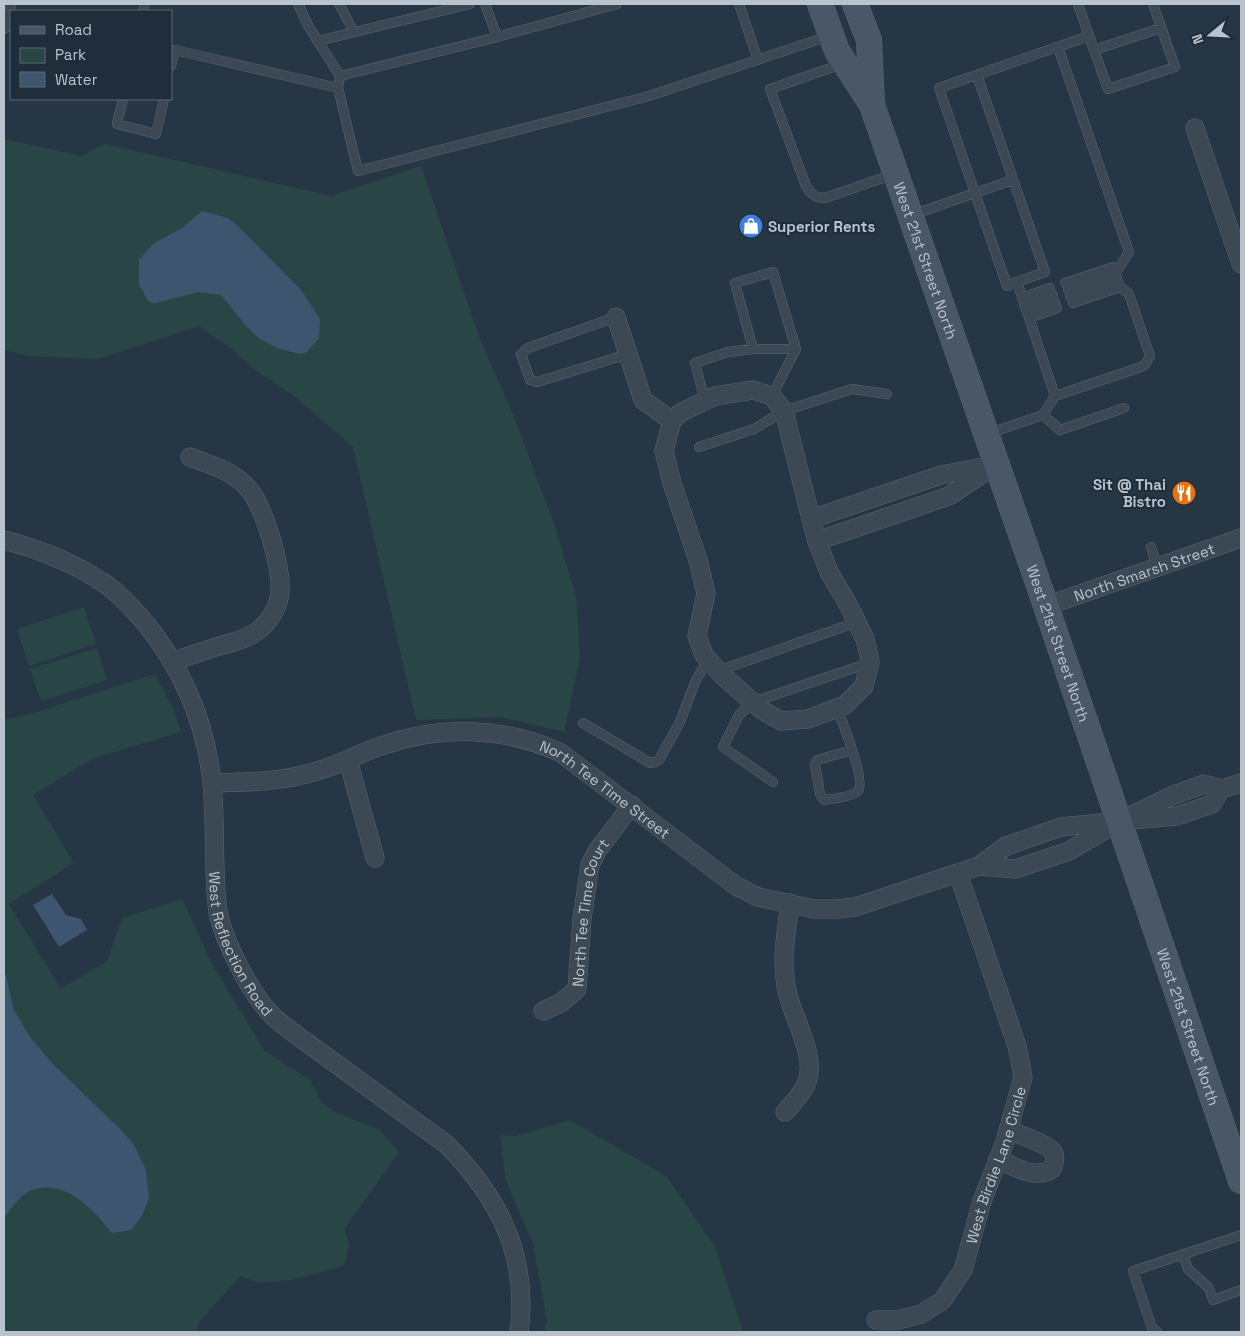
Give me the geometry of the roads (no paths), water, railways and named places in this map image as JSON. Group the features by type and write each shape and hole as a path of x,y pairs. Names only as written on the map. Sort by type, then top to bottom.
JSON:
{"main road":[{"name":"West 21st Street North","path":"820,4 837,52 872,105 1120,821 1241,1181"},
{"name":"West 21st Street North","path":"855,4 869,40 872,105"}],"street":[{"path":"1195,128 1241,264"},
{"path":"616,317 643,400 672,421"},
{"path":"753,390 772,396 784,411 810,519 829,572 866,639 869,662 864,686 845,705 808,719 780,721 753,702 704,655 697,636 706,593 698,560 672,483 664,451 672,421 680,413 705,401 715,396 753,390"},
{"path":"173,661 240,639 259,630 271,617 278,604 280,590 273,548 267,527 258,505 248,488 232,473 190,456"},
{"path":"810,519 942,475 997,464"},
{"path":"818,541 949,496 997,464"},
{"name":"North Smarsh Street","path":"1046,606 1241,538"},
{"name":"West Reflection Road","path":"4,540 20,544 75,565 105,584 133,608 173,661 189,694 202,730 212,783 217,906 228,942 255,994 271,1014 446,1144 467,1165 490,1198 512,1239 518,1265 521,1293 519,1332"},
{"name":"North Tee Time Street","path":"212,783 276,780 317,772 383,745 419,736 475,732 521,737 543,744 561,753 632,805 736,886 758,897 814,909 837,909 856,906 980,866 1006,846 1061,827 1177,816 1212,804 1221,789 1241,782"},
{"path":"348,760 375,858"},
{"name":"North Tee Time Court","path":"542,1011 561,1003 577,990 582,919 590,865 597,851 632,805"},
{"name":"North Tee Time Street","path":"980,866 1015,869 1069,850 1120,821"},
{"name":"West Birdie Lane Circle","path":"876,1320 898,1320 921,1314 942,1301 963,1270 982,1201 1008,1130 1023,1077 1017,1046 958,873"},
{"path":"785,1112 807,1084 809,1065 806,1047 788,995 783,960 790,903"},
{"path":"998,1159 1030,1173 1046,1173 1052,1169 1055,1155 1052,1151 1008,1130"}],"lane":[{"path":"298,4 340,76 338,88 358,171 649,96 831,35"},
{"path":"339,4 354,32"},
{"path":"318,41 470,4"},
{"path":"485,4 497,37"},
{"path":"340,76 497,37 616,4"},
{"path":"739,4 758,60"},
{"path":"1078,4 1108,89 1175,67 1153,4"},
{"path":"4,28 7,27 10,13"},
{"path":"1094,50 1161,28"},
{"path":"977,75 1045,272 1007,286 939,88 1089,36"},
{"path":"1058,47 1129,252 1118,280"},
{"path":"172,62 175,50 338,88"},
{"path":"844,63 770,89 806,186 810,194 817,198 824,198 896,174"},
{"path":"123,100 117,124 156,134 164,100"},
{"path":"910,216 1013,180"},
{"path":"987,434 1042,415 1056,396 1144,366 1150,356 1129,294 1118,280 1113,267 1069,293 1118,280"},
{"path":"753,349 735,283 774,272 796,349 772,396"},
{"path":"1017,282 1056,396"},
{"path":"1025,308 1054,298 1025,308"},
{"path":"616,317 528,348 522,354 530,380 537,382 628,354"},
{"path":"705,401 695,363 728,352 753,349 796,349"},
{"path":"700,447 754,429 784,411 852,388 887,394"},
{"path":"1042,415 1060,430 1124,408"},
{"path":"1151,547 1157,567"},
{"path":"583,723 650,763 655,762 680,722 696,680 713,665 857,622"},
{"path":"772,782 723,747 739,714 753,702 869,662"},
{"path":"837,708 852,750 861,785 859,791 854,794 824,800 820,794 815,764 817,760 852,750"},
{"path":"1157,1332 1152,1328 1133,1271 1241,1235"},
{"path":"1183,1254 1188,1269 1209,1288 1213,1300 1241,1290"}],"water":[{"path":"202,211 228,218 302,291 320,319 319,338 306,353 299,354 277,348 260,339 246,326 221,295 198,292 156,303 149,302 139,285 139,260 153,244 182,228"},
{"path":"52,894 66,915 81,919 87,930 59,947 33,905"},
{"path":"4,973 13,1008 30,1037 53,1064 133,1143 146,1170 149,1198 141,1218 131,1230 112,1233 79,1199 69,1193 47,1187 26,1193 4,1218"}],"place":[{"name":"Superior Rents","path":"751,226"},
{"name":"Sit @ Thai Bistro","path":"1184,493"}]}
